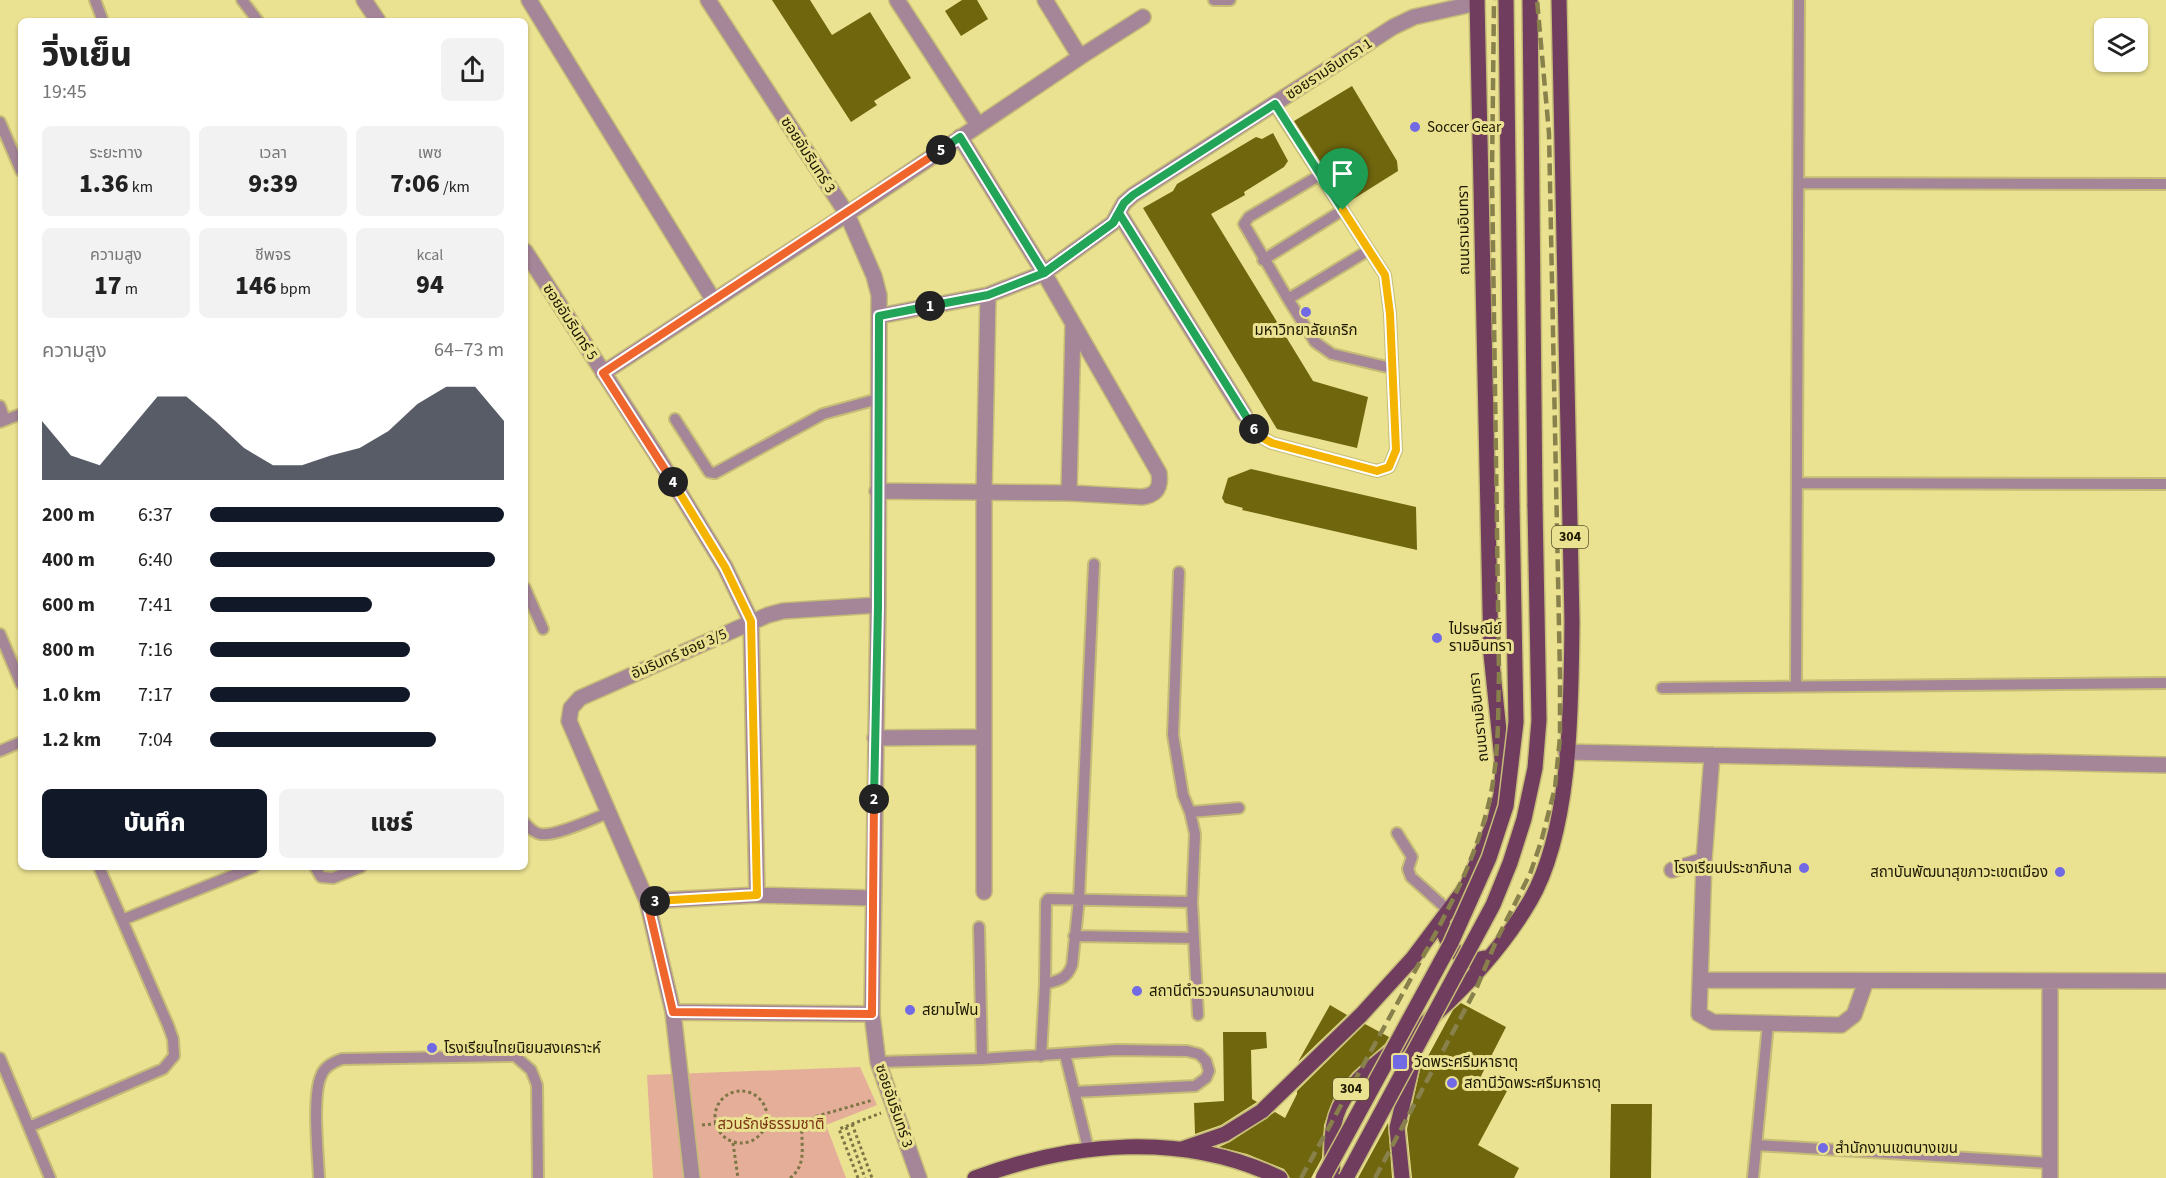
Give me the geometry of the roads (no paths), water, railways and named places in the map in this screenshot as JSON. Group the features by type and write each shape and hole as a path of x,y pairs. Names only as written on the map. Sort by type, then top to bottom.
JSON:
{"main road":[{"name":"ถนนรามอินทรา","path":"1323,1178 1451,943 1489,858 1506,806 1516,722 1506,0"},
{"name":"304","path":"1346,1178 1493,905 1524,819 1535,768 1539,720 1530,0"},
{"name":"304","path":"1333,1178 1331,1152 1333,1123 1343,1100 1358,1080 1421,1028 1490,957 1530,901 1546,868 1556,831 1566,752 1572,621 1559,0"},
{"name":"ถนนรามอินทรา","path":"1182,1149 1225,1134 1245,1123 1282,1094 1361,1015 1413,958 1467,886 1484,851 1501,794 1503,769 1491,654 1477,1"},
{"path":"1445,916 1443,932 1447,944 1459,955 1469,961 1490,957"},
{"path":"1402,1178 1397,1128 1421,1028"},
{"path":"975,1178 1040,1157 1088,1148 1136,1146 1182,1149 1225,1158 1262,1174 1280,1178"}],"street":[{"path":"364,0 376,18"},
{"path":"529,0 714,301"},
{"name":"ซอยอัมรินทร์ 3","path":"708,0 847,214 874,276 879,296 878,606 872,1014 878,1062 919,1178"},
{"path":"897,0 978,124"},
{"path":"1045,0 1080,57"},
{"name":"ซอยรามอินทรา 1","path":"879,316 988,295 1044,273 1113,223 1124,203 1133,195 1393,27 1414,17 1477,1"},
{"path":"603,373 1143,17"},
{"path":"878,491 1068,493 1142,498 1158,492 1160,484 1158,473 1044,273 960,137"},
{"path":"1119,213 1244,414"},
{"name":"ซอยอัมรินทร์ 5","path":"528,256 656,453 725,567 751,621 757,895"},
{"path":"984,892 984,492 988,295"},
{"path":"1068,493 1073,324"},
{"name":"อัมรินทร์ ซอย 3/5","path":"608,813 569,721 571,708 580,698 751,621 783,611 878,606"},
{"path":"875,738 984,737"},
{"path":"1566,752 2166,765"},
{"path":"1712,755 1704,860 1699,1014 1713,1023 1841,1025 1854,1015 1866,981"},
{"path":"608,813 647,901 673,1012 692,1178"},
{"path":"1672,870 1704,860"},
{"path":"647,901 757,895 873,898"},
{"path":"1701,980 2166,981"},
{"path":"2050,981 2050,1171"},
{"path":"673,1012 872,1014"}],"lane":[{"path":"95,0 103,18"},
{"path":"242,0 256,18"},
{"path":"1214,0 1230,0"},
{"path":"1796,686 1800,183 1799,0"},
{"path":"1244,414 1261,437 1272,443 1377,471 1389,467 1396,450 1390,314 1385,275 1275,104"},
{"path":"0,122 18,164"},
{"path":"1320,175 1249,217 1244,224 1263,260 1315,342 1332,354 1391,368"},
{"path":"1800,183 2166,184"},
{"path":"1263,260 1343,210"},
{"path":"1288,299 1369,250"},
{"path":"675,419 709,472 715,473 823,414 878,399"},
{"path":"0,406 3,421 18,415"},
{"path":"1798,483 2166,483"},
{"path":"1045,984 1062,980 1069,974 1072,965 1079,899 1094,564"},
{"path":"1179,572 1173,735 1183,795 1195,834 1192,902 1198,1015"},
{"path":"528,595 543,629"},
{"path":"0,634 18,677"},
{"path":"1662,688 2166,683"},
{"path":"0,751 18,743"},
{"path":"1190,812 1239,808"},
{"path":"528,826 541,834 554,832 608,813"},
{"path":"1397,833 1412,857 1408,869 1411,877 1445,916"},
{"path":"29,1127 164,1069 174,1056 173,1039 168,1025 100,870"},
{"path":"122,921 247,870"},
{"path":"317,870 321,877 333,878 353,870"},
{"path":"1041,1056 1046,902 1050,898 1192,902"},
{"path":"979,927 982,1059"},
{"path":"1074,936 1194,938"},
{"path":"1753,1178 1768,1024"},
{"path":"878,1062 982,1059 1116,1050 1187,1051 1199,1054 1206,1061 1209,1071 1206,1078 1195,1086 1075,1092"},
{"path":"1065,1054 1088,1148"},
{"path":"319,1178 317,1087 322,1072 333,1063 342,1059 515,1056 528,1066 537,1085 538,1178"},
{"path":"0,1058 50,1178"},
{"path":"1756,1145 2050,1171"}],"railway":[{"path":"1301,1178 1428,948 1461,883 1479,837 1493,780 1497,744 1499,674 1492,174 1494,0"},
{"path":"1375,1178 1477,987 1497,939 1530,874 1555,788 1560,737 1560,676 1549,133 1537,0"}],"place":[{"name":"Soccer Gear","path":"1415,127"},
{"name":"มหาวิทยาลัยเกริก","path":"1306,312"},
{"name":"ไปรษณีย์ รามอินทรา","path":"1437,638"},
{"name":"โรงเรียนประชาภิบาล","path":"1804,868"},
{"name":"สถาบันพัฒนาสุขภาวะเขตเมือง","path":"2060,872"},
{"name":"สถานีตำรวจนครบาลบางเขน","path":"1137,991"},
{"name":"สยามโฟน","path":"910,1010"},
{"name":"โรงเรียนไทยนิยมสงเคราะห์","path":"432,1048"},
{"name":"วัดพระศรีมหาธาตุ","path":"1400,1062"},
{"name":"สถานีวัดพระศรีมหาธาตุ","path":"1452,1083"},
{"name":"สำนักงานเขตบางเขน","path":"1823,1148"}],"park label":[{"name":"สวนรักษ์ธรรมชาติ","path":"771,1124"}]}
